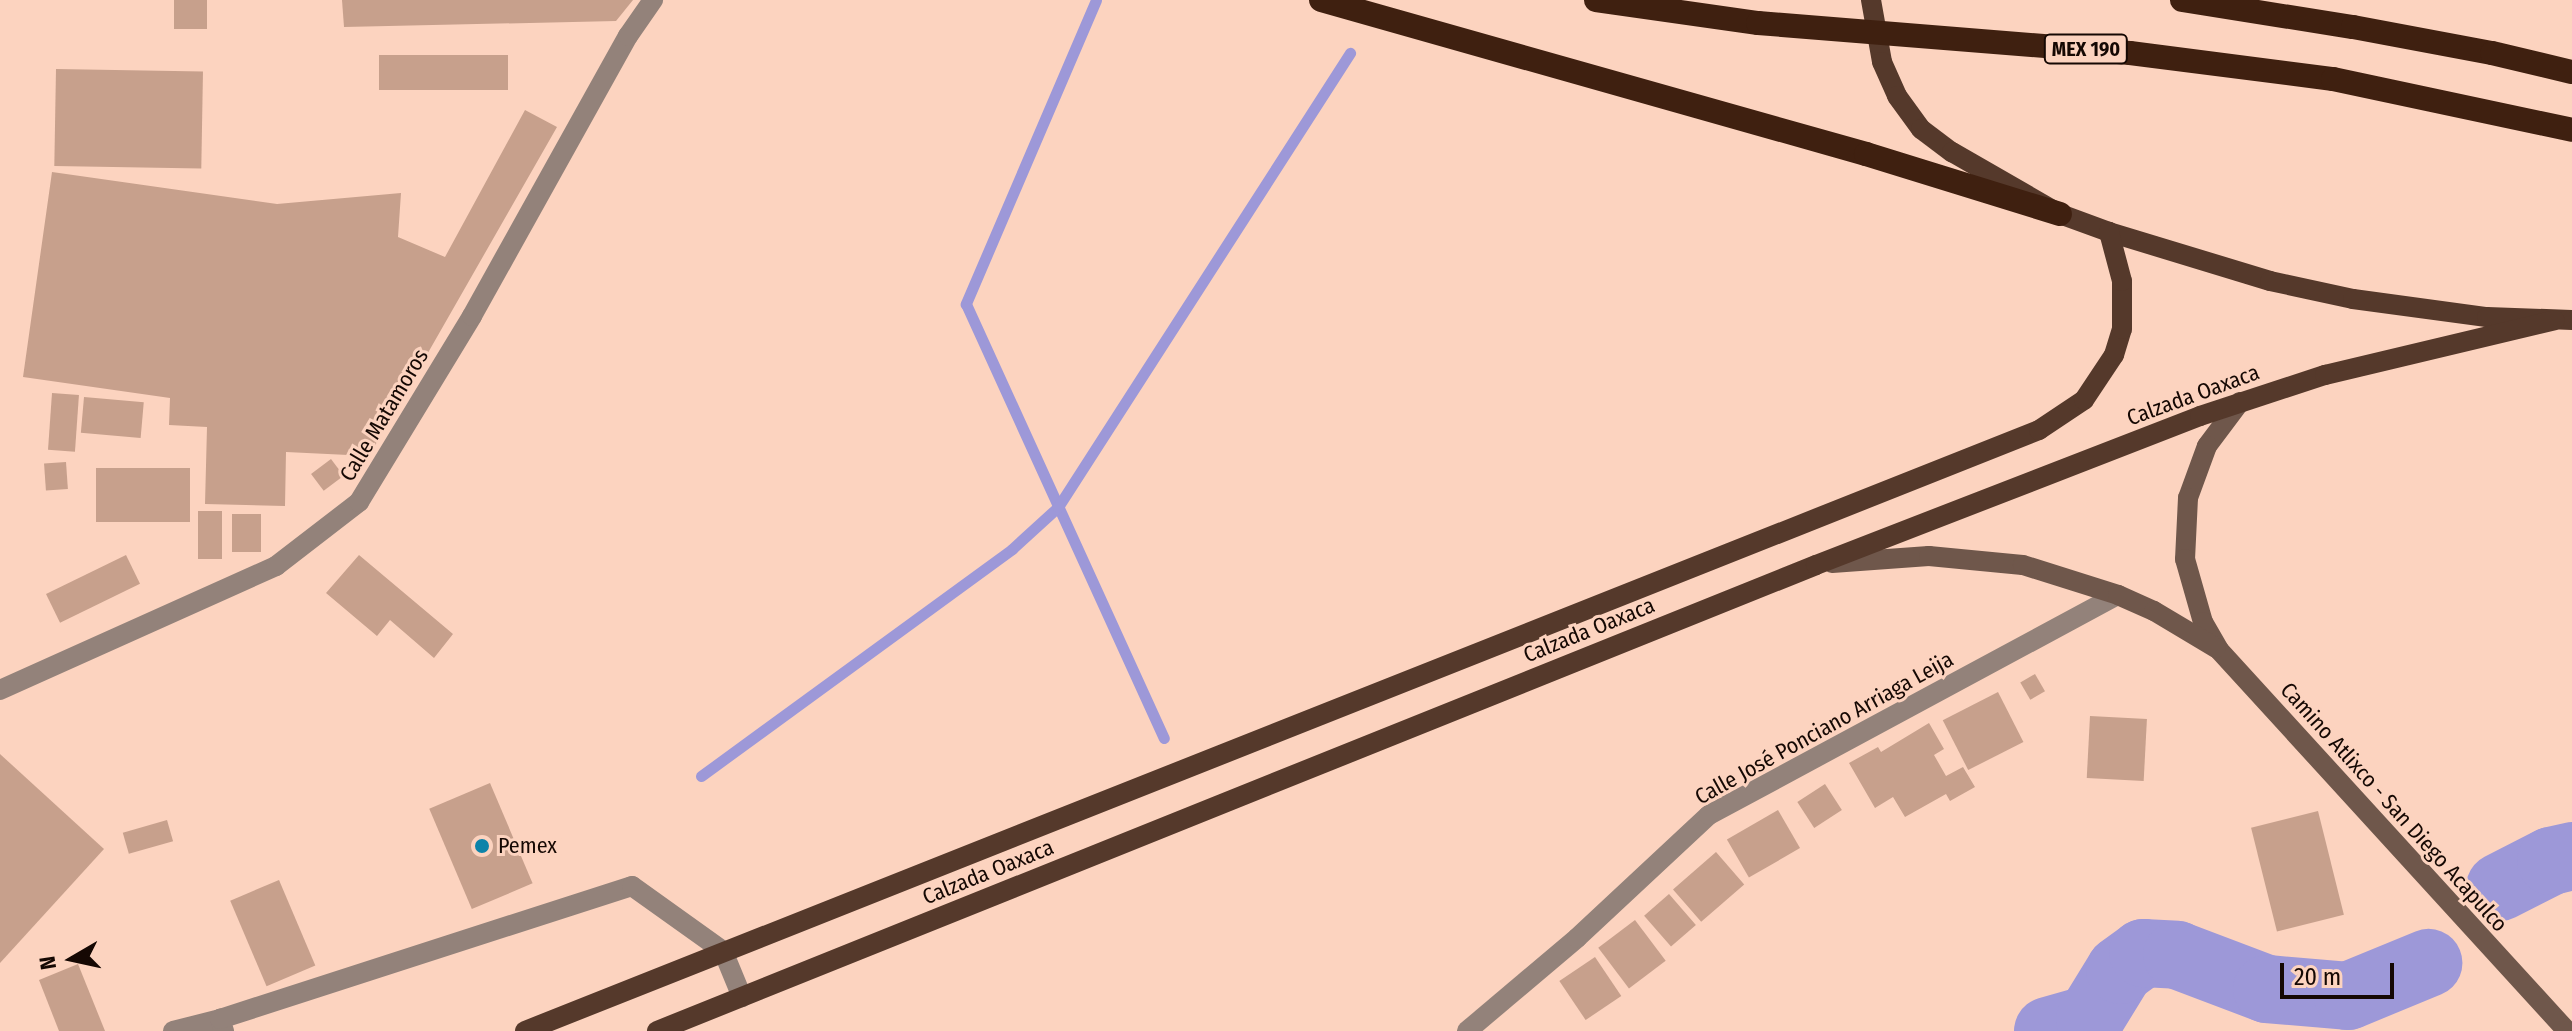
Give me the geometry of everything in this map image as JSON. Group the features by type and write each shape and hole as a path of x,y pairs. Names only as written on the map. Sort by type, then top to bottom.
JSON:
{"highway":[{"path":"1321,0 1866,154 2060,214"},
{"name":"MEX 190","path":"1596,0 1758,23 2130,53 2333,79 2572,130"},
{"path":"2182,0 2368,30 2492,53 2572,72"}],"main road":[{"path":"1871,0 1882,62 1897,96 1921,129 1952,152 2060,214 2270,281 2353,299 2420,310 2564,320"},
{"name":"Calzada Oaxaca","path":"525,1031 2039,430 2084,400 2114,355 2122,329 2122,281 2109,232"},
{"name":"Calzada Oaxaca","path":"657,1031 1816,565 2240,402 2325,375 2564,320"}],"street":[{"name":"Calle Matamoros","path":"0,690 276,566 359,502 472,316 628,36 653,0"},
{"name":"Camino Atlixco - San Diego Acapulco","path":"2219,650 2191,591 2185,559 2184,526 2188,498 2207,446 2240,402"},
{"name":"Camino Atlixco - San Diego Acapulco","path":"1816,565 1873,558 1977,559 2060,574 2118,595 2187,629 2219,650 2567,1031"},
{"name":"Calle José Ponciano Arriaga Leija","path":"1467,1031 1577,938 1709,815 2118,595"},
{"path":"173,1031 222,1025 632,886 723,951 742,997"}],"building":[{"path":"174,0 207,0 207,29 174,29"},
{"path":"342,0 633,0 616,21 344,27"},
{"path":"379,55 508,55 508,90 379,90"},
{"path":"56,69 203,72 201,169 54,166"},
{"path":"525,110 557,127 369,456 286,452 285,506 205,504 207,427 169,425 170,398 23,377 52,172 277,204 401,193 398,237 445,257"},
{"path":"52,393 79,395 75,452 48,450"},
{"path":"84,397 144,402 141,438 81,433"},
{"path":"331,459 344,476 324,491 311,474"},
{"path":"66,462 68,489 46,490 44,464"},
{"path":"96,468 190,468 190,522 96,522"},
{"path":"198,511 222,511 222,559 198,559"},
{"path":"232,514 261,514 261,552 232,552"},
{"path":"126,555 140,584 60,623 46,594"},
{"path":"359,555 453,634 434,658 390,620 377,636 326,593"},
{"path":"2035,674 2045,691 2030,700 2020,683"},
{"path":"1998,692 2023,742 1968,770 1943,720"},
{"path":"2090,716 2147,719 2144,781 2087,778"},
{"path":"1929,723 1944,749 1934,755 1946,776 1963,767 1975,787 1950,801 1946,794 1905,817 1893,797 1875,808 1849,763 1878,747 1881,752"},
{"path":"0,754 104,849 0,963"},
{"name":"Pemex","path":"490,783 533,883 472,909 429,809"},
{"path":"1825,784 1842,810 1814,828 1797,802"},
{"path":"1778,810 1800,848 1749,878 1727,840"},
{"path":"2318,811 2344,915 2277,932 2251,828"},
{"path":"167,820 173,841 129,854 123,833"},
{"path":"1716,852 1744,884 1701,922 1673,889"},
{"path":"279,880 315,966 267,986 230,901"},
{"path":"1669,894 1696,925 1671,947 1644,916"},
{"path":"1635,920 1666,961 1629,988 1598,948"},
{"path":"1595,957 1621,996 1586,1020 1559,981"},
{"path":"78,964 105,1031 59,1031 39,980"}],"waterway":[{"path":"1096,0 966,304 1164,738"},
{"path":"701,776 1012,549 1058,507 1350,53"},
{"path":"2500,887 2551,861 2572,856"},
{"path":"2048,1031 2090,1019 2120,970 2143,953 2177,955 2267,989 2348,996 2428,963"}],"place":[{"name":"Pemex","path":"482,846"}]}
